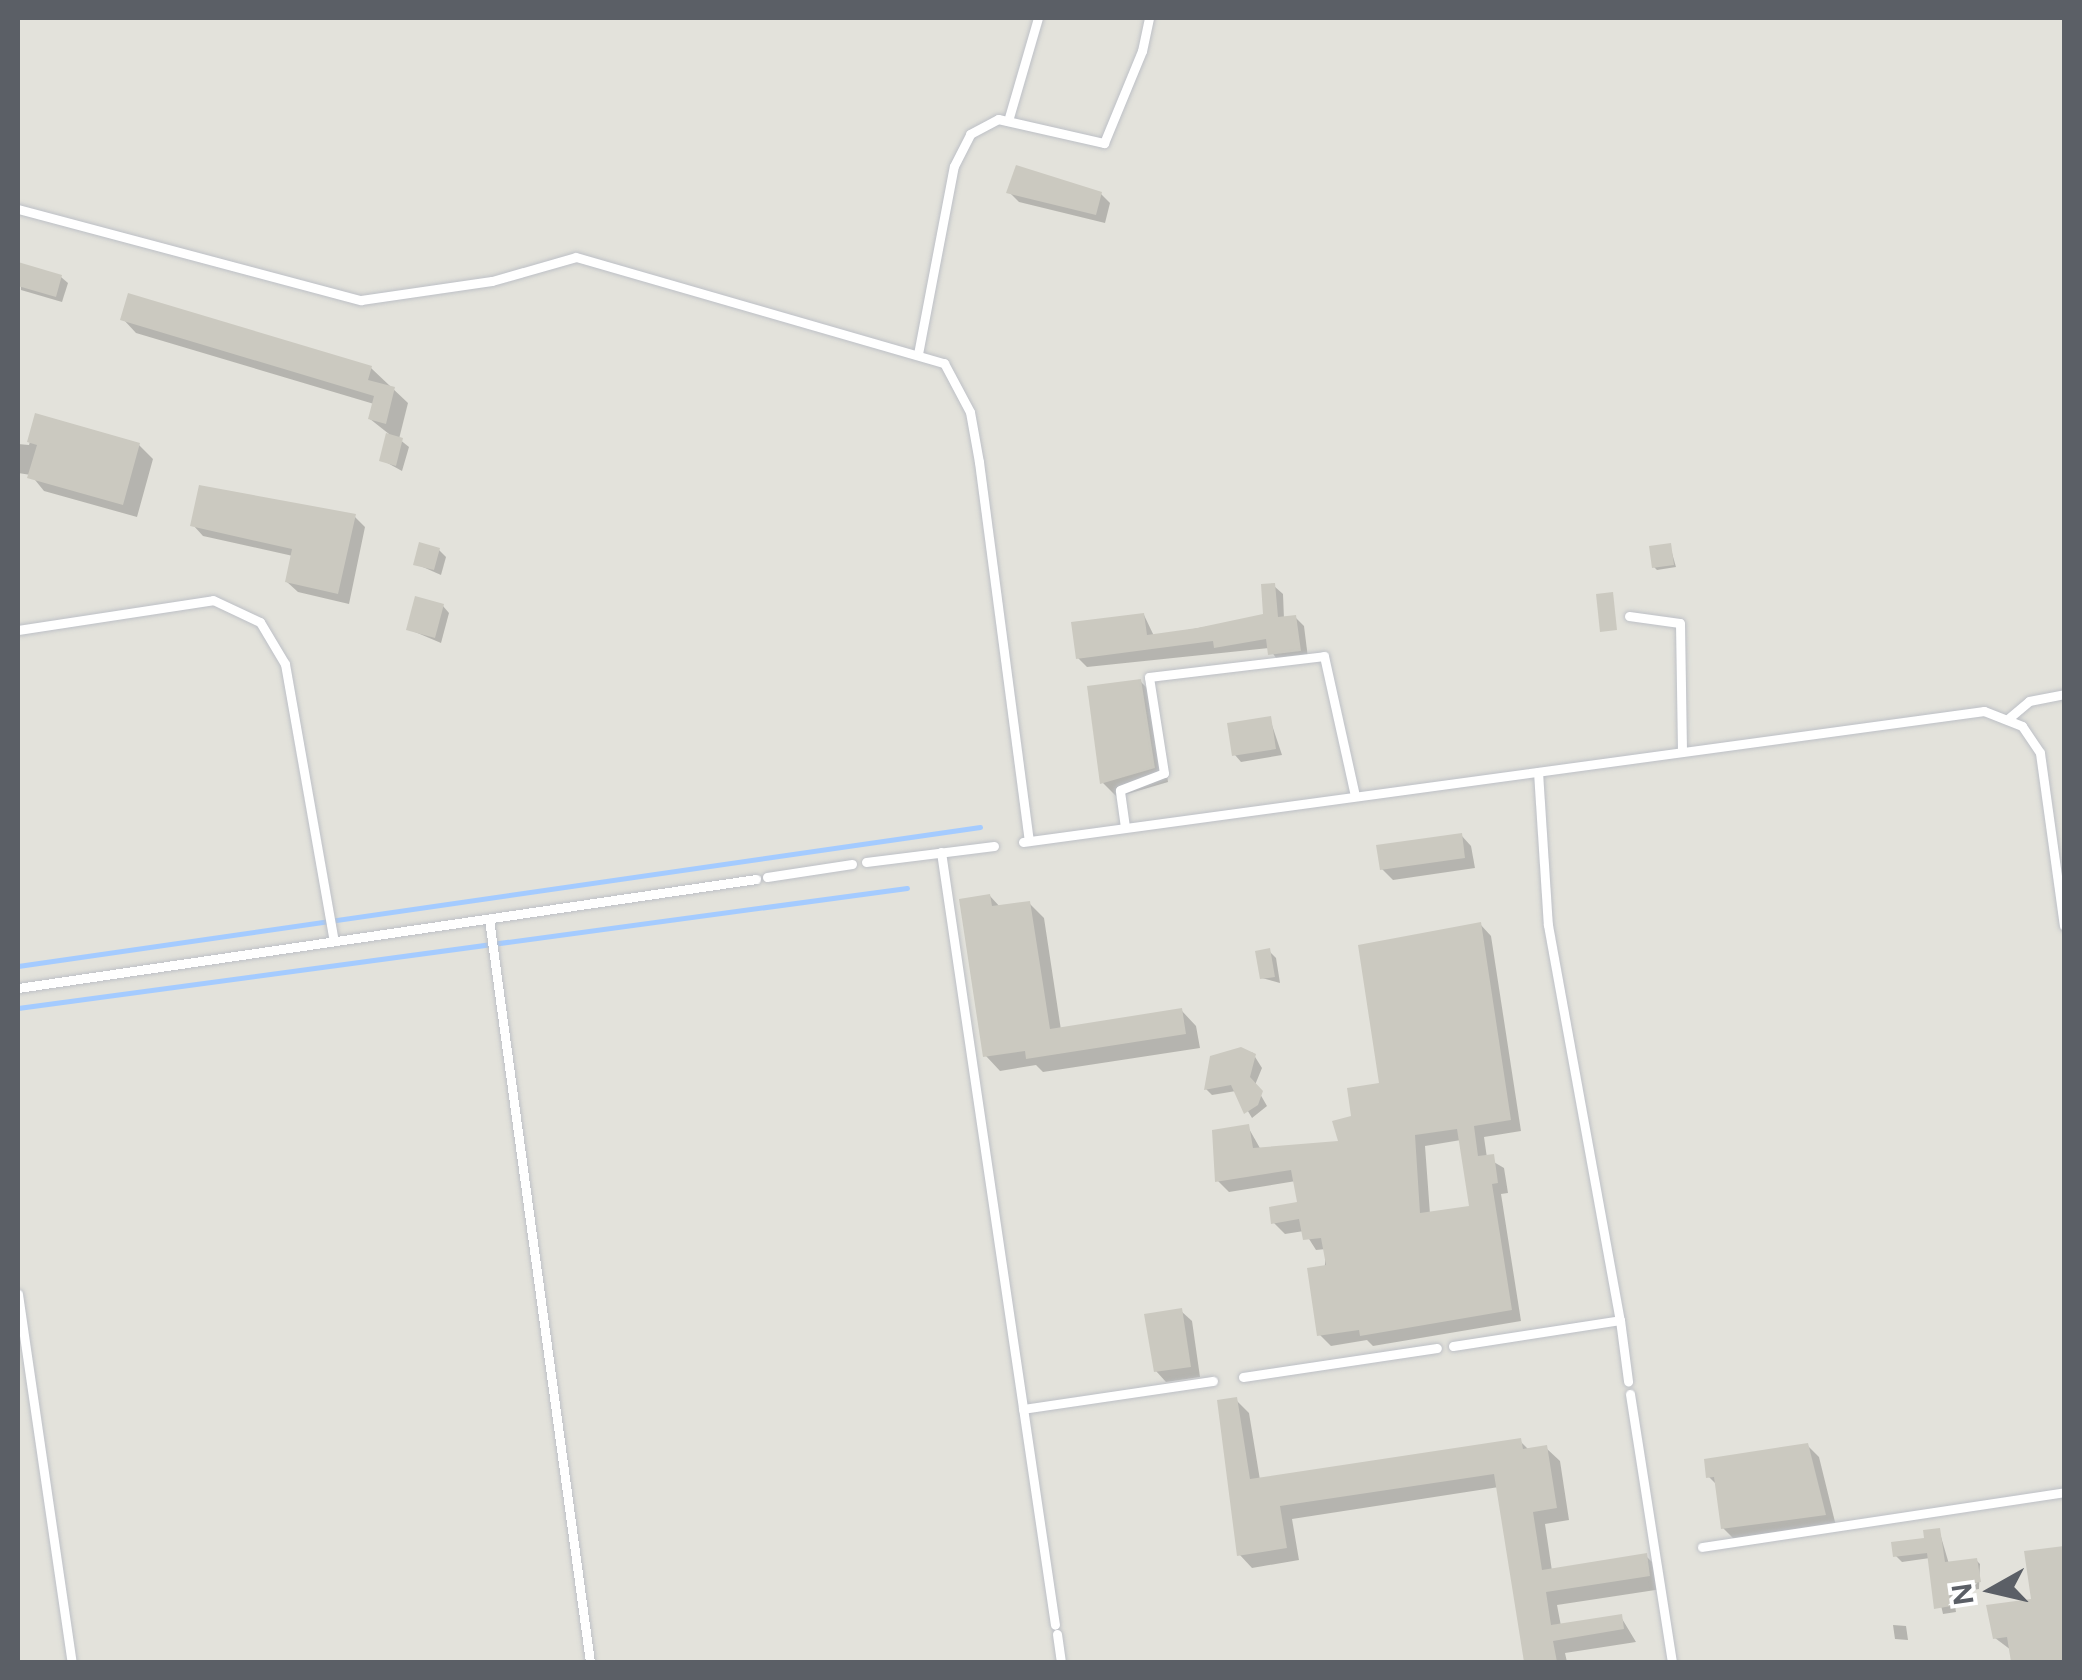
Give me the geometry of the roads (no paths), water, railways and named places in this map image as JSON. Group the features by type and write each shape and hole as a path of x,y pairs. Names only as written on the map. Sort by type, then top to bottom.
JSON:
{"lane":[{"path":"1008,121 1038,18"},
{"path":"918,354 954,166 970,134 988,120 1008,121 1104,143 1142,52 1148,18"},
{"path":"18,209 361,300 492,281 576,257 944,363 970,412 1026,841 1984,712 2009,718 2040,753 2064,925"},
{"path":"18,630 214,600 260,622 285,664 334,942"},
{"path":"1629,616 1680,622 1682,752"},
{"path":"1125,828 1120,790 1164,773 1149,677 1324,656 1355,796"},
{"path":"2009,718 2029,701 2064,694"},
{"path":"1538,772 1548,925 1628,1380"},
{"path":"866,862 994,846"},
{"path":"941,852 1061,1662"},
{"path":"18,988 852,864"},
{"path":"489,919 590,1662"},
{"path":"18,1294 72,1662"},
{"path":"1454,1346 1620,1320"},
{"path":"1243,1377 1437,1348"},
{"path":"1024,1409 1213,1382"},
{"path":"1630,1394 1672,1662"},
{"path":"1702,1547 2064,1492"}],"waterway":[{"path":"18,966 980,827"},
{"path":"18,1008 907,888"}]}
